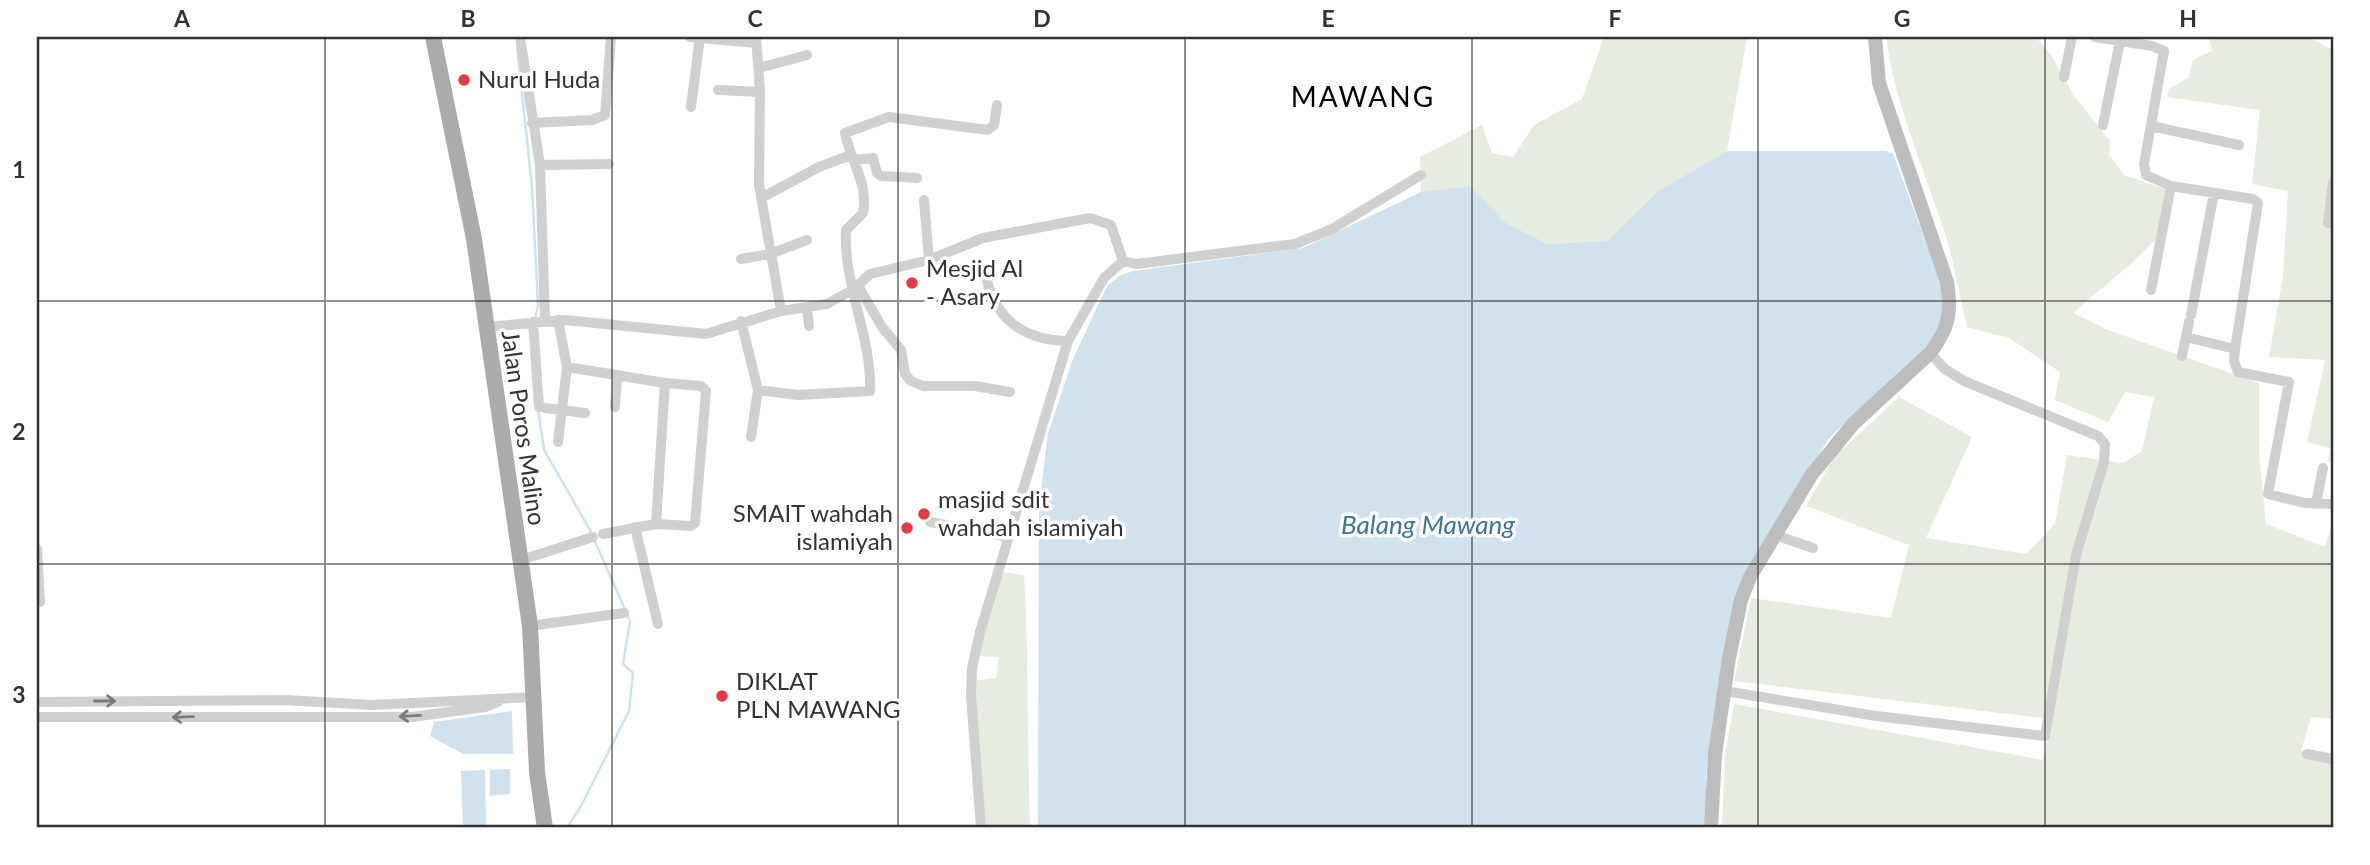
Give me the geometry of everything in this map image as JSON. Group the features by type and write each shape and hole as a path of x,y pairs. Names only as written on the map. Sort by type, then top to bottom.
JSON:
{"main road":[{"name":"Jalan Poros Malino","path":"433,37 464,180 530,626 537,772 545,828"}],"street":[{"path":"520,37 540,164 538,321 542,408 585,413"},
{"path":"532,123 601,118 607,108 611,37"},
{"path":"690,37 756,40 760,92 758,148 761,198 781,311"},
{"path":"691,107 700,37"},
{"path":"1711,828 1715,755 1741,600 1775,535 1812,474 1853,424 1930,353 1949,322 1951,303 1947,282 1879,83 1875,37"},
{"path":"2064,77 2072,37"},
{"path":"2095,37 2152,46 2164,51 2144,172 2153,180 2171,186 2253,199 2258,203 2234,361 2238,372 2289,382 2268,494 2316,503 2333,503"},
{"path":"2103,125 2120,41"},
{"path":"758,68 807,55"},
{"path":"718,90 760,92"},
{"path":"998,106 994,125 988,130 899,117 876,119 847,129 845,133 861,180 864,209 846,230 845,260 856,286 882,327 899,346 905,374 911,381 923,386 975,386 1010,392"},
{"path":"2151,126 2239,145"},
{"path":"761,198 818,167 853,158 873,158 877,173 881,176 917,178"},
{"path":"540,164 609,164"},
{"path":"1123,261 1143,264 1295,244 1332,229 1421,175"},
{"path":"2333,183 2328,223 2333,224"},
{"path":"2151,290 2171,186"},
{"path":"2182,356 2214,193"},
{"path":"924,200 929,260"},
{"path":"487,327 558,320 706,334 741,321 781,311 827,304 879,271 929,260 1006,232 1090,218 1111,225 1123,261"},
{"path":"741,259 770,254 807,240"},
{"path":"981,828 972,668 1008,537 1068,341 1104,278 1123,261"},
{"path":"985,270 995,304 1012,326 1048,341 1068,341"},
{"path":"758,390 798,395 870,391 856,286"},
{"path":"807,309 809,326"},
{"path":"558,320 568,367 558,442"},
{"path":"741,321 758,390 751,437"},
{"path":"2186,337 2235,349"},
{"path":"1725,691 1876,716 2045,736 2076,555 2104,462 2105,444 2098,436 1964,381 1945,369 1930,353"},
{"path":"519,561 598,535 635,527 656,524 687,527 695,523 706,399 703,386 617,377 568,367"},
{"path":"615,407 617,377"},
{"path":"656,524 665,383"},
{"path":"2316,503 2323,468"},
{"path":"930,522 1008,537"},
{"path":"635,527 658,624"},
{"path":"1775,535 1813,548"},
{"path":"37,549 40,602 37,602"},
{"path":"530,626 624,613"},
{"path":"37,702 285,700 372,705 501,701 535,697"},
{"path":"37,717 412,717 485,707 501,701"},
{"path":"2307,754 2333,759"}],"shaded area":[{"path":"1604,37 1747,37 1727,151 1658,191 1609,241 1548,244 1506,223 1470,186 1421,192 1420,157 1482,125 1492,153 1513,157 1534,125 1582,99"},
{"path":"1886,37 2036,37 2051,55 2074,96 2110,141 2109,155 2124,175 2165,189 2157,238 2073,313 2108,330 2259,383 2259,452 2266,524 2325,547 2333,522 2333,719 2311,717 2301,751 2333,764 2333,828 1722,828 1725,755 1734,704 2043,760 2051,719 1734,681 1751,598 1891,618 1909,545 1806,506 1834,457 1899,397 1972,437 1926,538 2026,554 2055,524 2067,455 2123,463 2142,451 2154,397 2125,392 2108,422 2055,400 2060,372 2009,338 1967,327 1947,239 1902,110"},
{"path":"2209,37 2308,37 2333,50 2333,461 2328,461 2330,448 2307,442 2325,360 2269,357 2283,276 2288,191 2252,184 2260,110 2167,97 2169,89 2188,78 2193,60 2212,51"},
{"path":"1002,572 1024,575 1030,828 984,828 972,681 996,678 999,657 979,656 988,610"}],"water":[{"name":"Balang Mawang","path":"1727,151 1886,151 1893,154 1943,288 1943,297 1940,321 1929,343 1829,438 1742,578 1710,746 1706,777 1707,828 1038,828 1039,506 1048,433 1073,359 1107,286 1119,276 1133,271 1303,248 1421,192 1470,186 1506,223 1548,244 1608,241 1658,191"},
{"path":"512,711 513,754 463,754 430,736 434,722"},
{"path":"510,769 510,794 490,796 490,770"},
{"path":"485,770 486,828 463,828 461,771"}],"waterway":[{"path":"517,47 532,187 538,306 535,319"},
{"path":"538,409 544,450 590,530 630,621 623,664 633,673 629,711 567,828"}],"place":[{"name":"Nurul Huda","path":"464,80"},
{"name":"Mesjid Al - Asary","path":"912,283"},
{"name":"masjid sdit wahdah islamiyah","path":"924,514"},
{"name":"SMAIT wahdah islamiyah","path":"907,528"},
{"name":"DIKLAT PLN MAWANG","path":"722,696"}],"district":[{"name":"MAWANG","path":"1363,97"}]}
